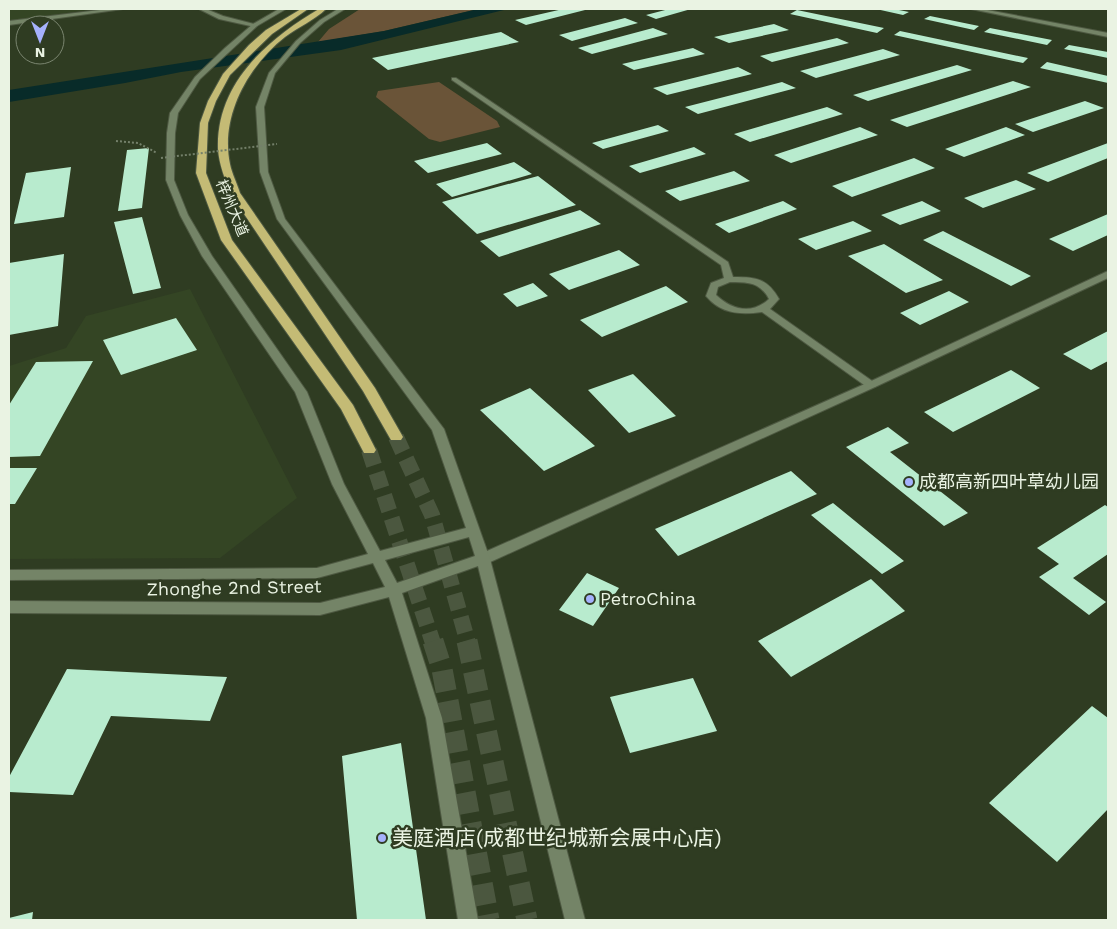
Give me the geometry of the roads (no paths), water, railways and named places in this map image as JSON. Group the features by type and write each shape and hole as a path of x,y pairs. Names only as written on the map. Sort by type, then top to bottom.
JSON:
{"highway":[{"name":"梓州大道","path":"305,9 284,21 252,47 227,74 212,101 204,123 201,173 227,240 348,408 369,450"},
{"name":"梓州大道","path":"323,9 270,46 246,75 233,100 224,135 225,163 235,192 370,391 396,437"}],"main road":[{"path":"9,23 120,9"},
{"path":"202,9 217,18 256,25"},
{"path":"283,9 256,25 227,49 198,78 174,113 171,134 170,180 184,215 207,256 300,392 338,484 394,590 434,718 468,920"},
{"path":"342,9 322,21 298,42 272,73 260,107 264,172 281,219 438,429 483,559 575,920"},
{"path":"974,9 1108,35"},
{"path":"1001,9 1108,29"},
{"name":"Zhonghe 2nd Street","path":"9,607 320,609 394,590 483,559 871,385 1108,274"},
{"name":"Zhonghe 2nd Street","path":"9,575 317,574 473,531"}],"lane":[{"path":"454,80 726,264 730,279"},
{"path":"730,279 751,280 768,288 774,299 764,309 744,312 723,307 711,296 714,285 730,279"},
{"path":"764,309 871,385"}],"water":[{"path":"478,9 508,9 341,50 181,72 9,102 9,90 384,31"}],"tunnel":[{"path":"396,437 432,515 468,643"},
{"path":"369,450 433,643"},
{"path":"433,641 442,669 489,920"},
{"path":"467,641 527,920"}],"place":[{"name":"成都高新四叶草幼儿园","path":"909,482"},
{"name":"PetroChina","path":"590,599"},
{"name":"美庭酒店(成都世纪城新会展中心店)","path":"382,838"}]}
